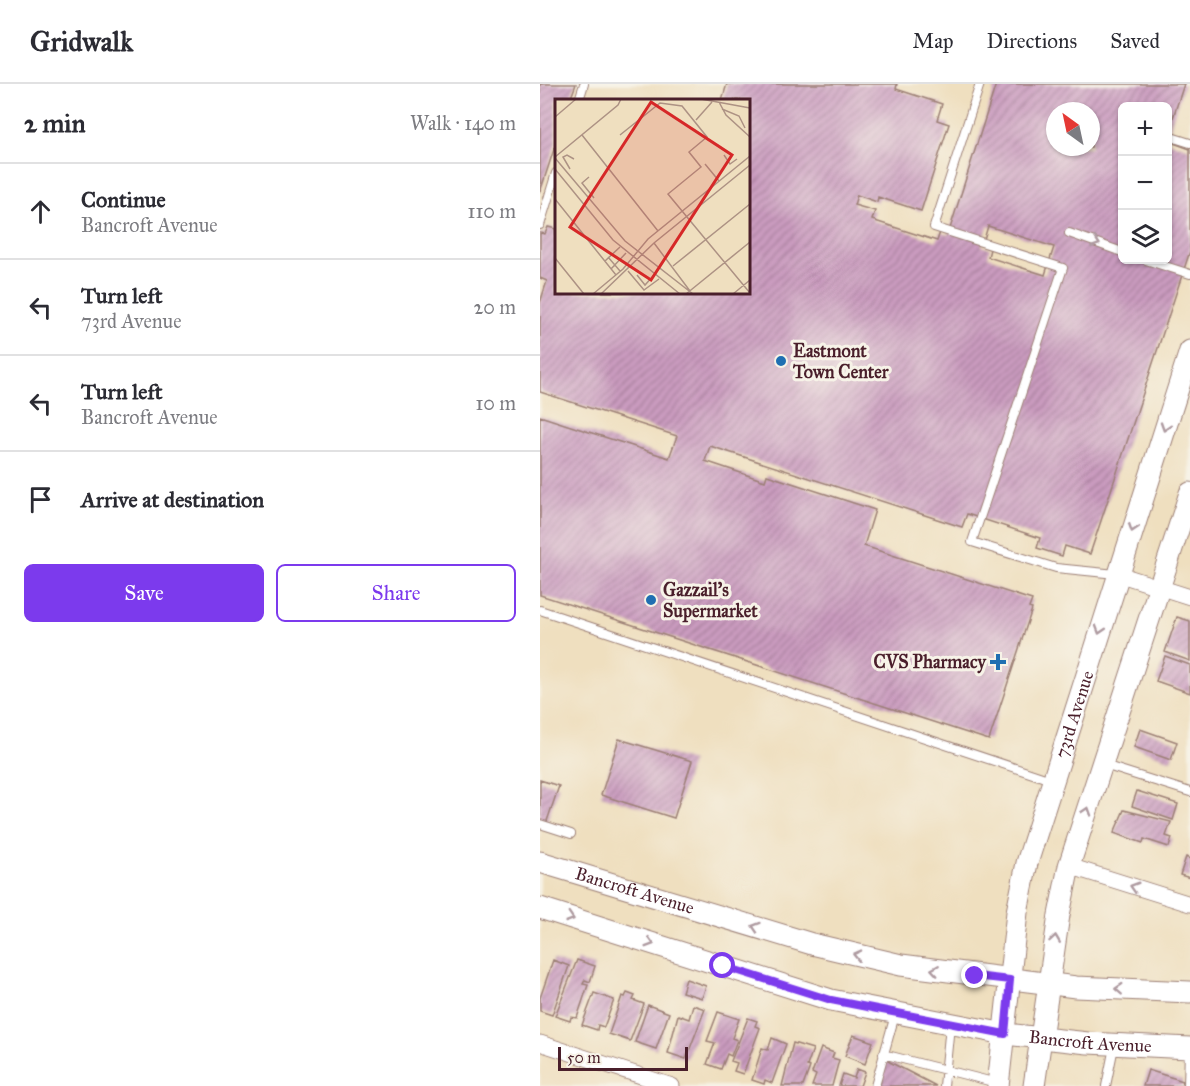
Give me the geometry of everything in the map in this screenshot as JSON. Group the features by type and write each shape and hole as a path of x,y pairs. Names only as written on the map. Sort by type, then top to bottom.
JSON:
{"main road":[{"name":"73rd Avenue","path":"998,1084 1017,912 1027,863 1190,351"},
{"path":"1034,1086 1059,915 1069,866 1190,493"},
{"name":"Bancroft Avenue","path":"540,862 848,953 901,965 1049,984 1190,992"},
{"name":"Bancroft Avenue","path":"540,908 831,1000 1005,1034 1114,1045 1190,1048"}],"street":[{"path":"1118,574 1190,597"},
{"path":"1069,866 1190,904"},
{"path":"540,1043 672,1086"}],"lane":[{"path":"579,99 584,84"},
{"path":"980,84 934,227 1062,268 972,542 1056,568 1118,574"},
{"path":"1172,138 1190,144"},
{"path":"540,225 555,176"},
{"path":"1069,233 1118,251"},
{"path":"1159,264 1190,274"},
{"path":"540,610 1053,781"},
{"path":"1102,765 1190,792"},
{"path":"540,824 571,834"},
{"path":"875,1086 896,1013"},
{"path":"944,1086 950,1024"},
{"path":"1106,1086 1114,1045"},
{"path":"1188,1086 1190,1048"},
{"path":"883,1054 998,1084"}],"building":[{"path":"540,84 576,84 570,99 555,99 555,146 540,192"},
{"path":"727,84 897,84 896,89 942,104 937,120 949,124 921,211 878,197 877,202 857,195 854,205 875,211 872,220 937,241 940,232 948,235 996,84 1184,84 1172,121 1172,102 1118,102 1118,264 1172,264 1172,142 1190,149 1190,251 1090,554 1065,546 1062,556 1037,548 1040,538 967,514 962,527 710,446 705,461 765,481 767,475 875,510 864,546 1032,600 1029,608 1032,609 989,740 540,595 540,416 669,458 677,436 540,392 540,303 547,281 540,278 540,233 545,234 548,227 555,229 555,294 750,294 750,99 722,99","holes":["988,226 1054,247 1045,275 988,257 990,249 982,246"]},
{"path":"1177,617 1190,621 1190,661 1165,652"},
{"path":"1165,656 1190,665 1190,693 1156,681"},
{"path":"1140,729 1177,742 1171,760 1134,747"},
{"path":"619,739 692,761 674,818 601,795"},
{"path":"540,780 559,786 546,824 540,822"},
{"path":"1137,791 1178,804 1173,820 1132,806"},
{"path":"1124,810 1171,822 1166,836 1172,838 1169,847 1144,839 1143,843 1114,833"},
{"path":"1186,857 1190,859 1190,878 1180,875"},
{"path":"553,960 569,966 552,1015 540,1011 540,998"},
{"path":"577,960 595,966 590,982 585,980 583,984 588,985 577,1018 571,1017 570,1021 555,1016"},
{"path":"686,979 706,986 702,998 682,992"},
{"path":"594,993 614,1000 604,1027 598,1025 597,1030 582,1025"},
{"path":"627,993 635,996 633,1000 644,1004 630,1041 609,1034 622,996 625,997"},
{"path":"648,1005 669,1013 656,1049 635,1042"},
{"path":"693,1005 705,1009 686,1059 668,1053 678,1015 689,1019"},
{"path":"718,1012 739,1019 732,1038 737,1040 731,1056 727,1054 721,1069 707,1064 715,1043 707,1041"},
{"path":"748,1018 757,1021 755,1026 760,1028 743,1074 734,1071 737,1063 731,1061"},
{"path":"853,1035 873,1042 865,1064 845,1056"},
{"path":"772,1038 786,1044 772,1083 765,1080 764,1084 752,1080 762,1048 768,1050"},
{"path":"793,1043 813,1049 807,1066 810,1067 803,1086 782,1086"},
{"path":"821,1048 834,1053 832,1058 839,1060 832,1086 812,1086 816,1075 812,1073"},
{"path":"884,1059 936,1086 880,1086"},
{"path":"857,1069 865,1072 860,1086 839,1086 843,1074 854,1078"},
{"path":"1148,1070 1183,1081 1182,1086 1143,1086"}],"place":[{"name":"Eastmont Town Center","path":"781,361"},
{"name":"Gazzail's Supermarket","path":"651,600"},
{"name":"CVS Pharmacy","path":"998,662"}],"route":[{"path":"723,966 831,1000 1005,1034 1010,980 975,976"}]}
